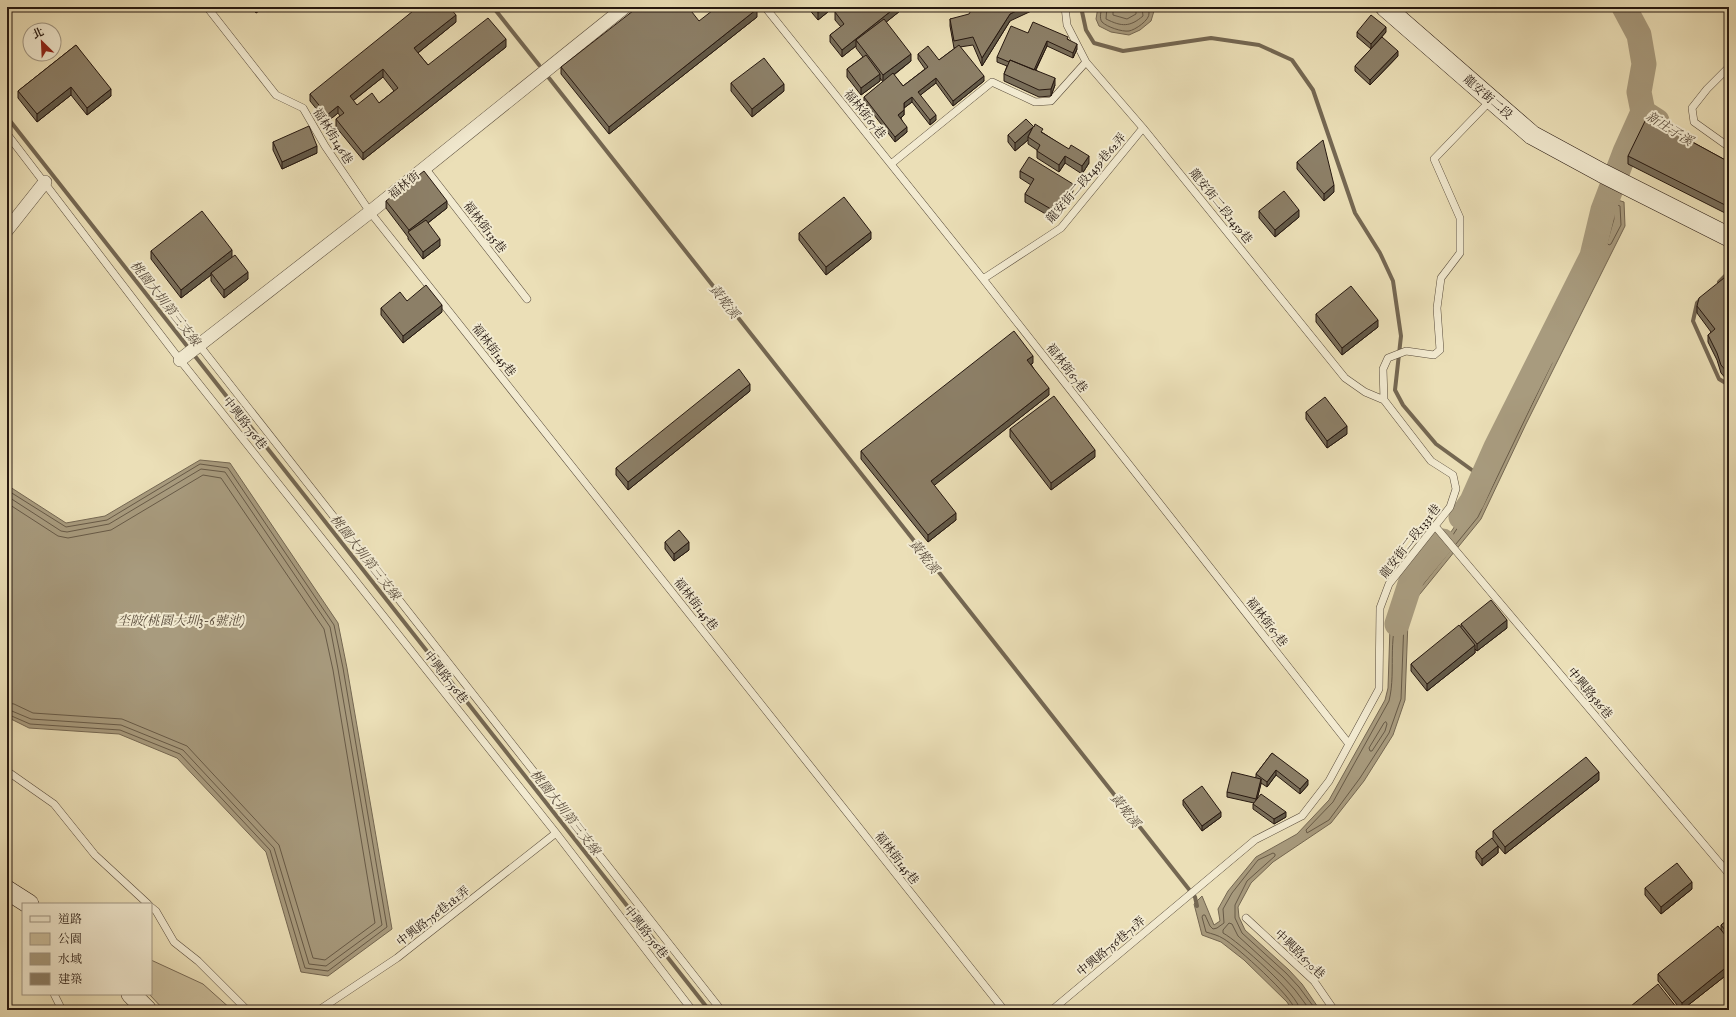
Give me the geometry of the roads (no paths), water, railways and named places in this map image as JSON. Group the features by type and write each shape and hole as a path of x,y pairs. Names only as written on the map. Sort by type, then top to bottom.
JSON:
{"street":[{"name":"福林街","path":"180,360 370,212 625,7"},
{"name":"龍安街二段","path":"1385,7 1532,135 1623,184 1729,237"},
{"path":"7,230 45,182"},
{"path":"7,890 27,903"},
{"path":"132,995 147,1010"}],"lane":[{"name":"福林街146巷","path":"207,7 276,95 303,108 325,146 370,212"},
{"name":"福林街67巷","path":"765,7 983,279 1349,744"},
{"name":"龍安街二段1459巷","path":"1065,7 1067,25 1086,62 1143,128 1346,378 1365,392 1384,400"},
{"path":"891,164 992,82 1035,102 1051,101 1086,62"},
{"path":"1729,68 1707,88 1692,108 1694,122 1729,147"},
{"path":"1384,400 1383,369 1388,358 1406,351 1434,355 1440,350 1437,308 1441,278 1460,253 1460,218 1434,159 1492,100"},
{"name":"龍安街二段1459巷62弄","path":"983,279 1061,228 1143,128"},
{"name":"中興路756巷","path":"7,134 180,360 556,833 692,1010"},
{"name":"福林街135巷","path":"425,168 527,300"},
{"name":"福林街145巷","path":"370,212 1004,1010"},
{"path":"199,345 721,1010"},
{"name":"龍安街二段1331巷","path":"1199,888 1255,840 1302,816 1329,781 1379,689 1380,608 1389,584 1450,507 1456,489 1453,475 1431,461 1384,400"},
{"name":"中興路586巷","path":"1435,526 1729,874"},
{"path":"7,771 54,804 95,855 147,903"},
{"name":"中興路756巷181弄","path":"319,1010 397,958 556,833"},
{"name":"中興路756巷71弄","path":"1052,1010 1199,888"},
{"path":"152,908 156,911 174,942 198,961 247,1010"},
{"name":"中興路670巷","path":"1246,918 1314,981 1334,1010"},
{"path":"54,995 62,1010"}],"water":[{"path":"1098,7 1149,7 1154,11 1151,21 1140,30 1129,35 1111,32 1099,26 1096,19"},
{"path":"1608,197 1624,202 1625,226 1526,424 1481,519 1411,605 1408,621 1405,700 1393,735 1364,781 1331,823 1273,862 1251,883 1238,907 1239,917 1245,930 1289,970 1302,984 1320,1010 1292,1010 1287,1002 1244,960 1221,942 1202,935 1194,904 1202,896 1214,925 1220,921 1218,909 1228,891 1256,857 1297,834 1329,800 1385,700 1388,688 1390,627 1395,610 1453,529 1479,486 1597,259 1607,233 1610,218"},
{"name":"坔陂(桃園大圳3-6號池)","path":"200,460 230,463 338,623 392,929 328,976 301,972 266,852 177,758 119,734 29,728 7,717 7,485 66,523 105,516"}],"waterway":[{"name":"黃墘溪","path":"493,7 539,65"},
{"path":"1081,7 1086,30 1094,43 1123,51 1211,38 1259,45 1292,60 1313,90 1355,213 1380,253 1393,281 1401,336 1395,390 1403,405 1436,444 1483,478"},
{"name":"新庄子溪","path":"1624,7 1639,35 1644,64 1639,92 1643,112 1657,121"},
{"name":"黃墘溪","path":"549,78 1195,897 1197,906"},
{"path":"1461,517 1472,501 1496,447 1592,256 1603,210 1625,152 1643,112"},
{"name":"桃園大圳第三支線","path":"7,117 709,1010"},
{"path":"1719,282 1729,272"},
{"path":"1701,299 1697,303 1693,321 1719,379 1729,385"},
{"path":"1397,624 1412,578 1443,541"}]}
